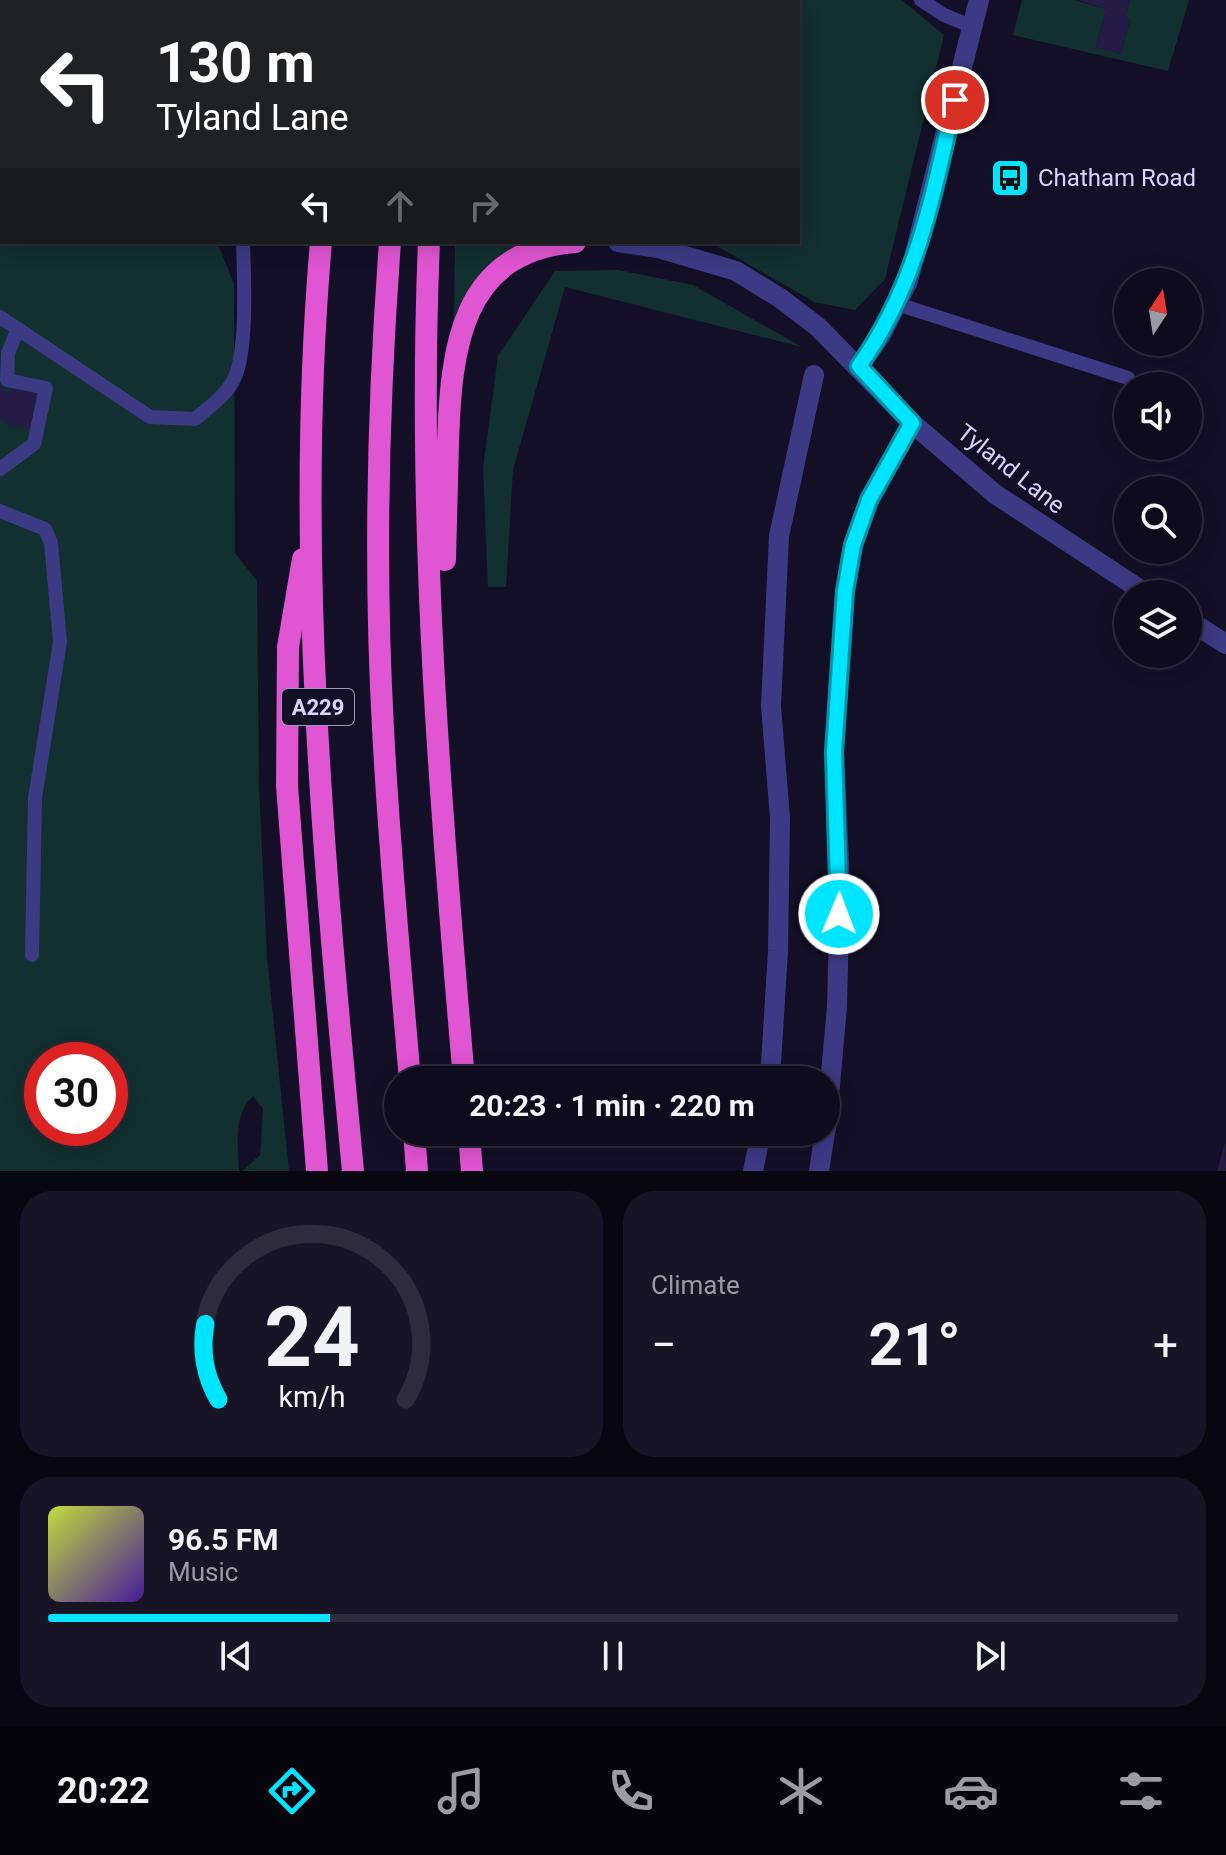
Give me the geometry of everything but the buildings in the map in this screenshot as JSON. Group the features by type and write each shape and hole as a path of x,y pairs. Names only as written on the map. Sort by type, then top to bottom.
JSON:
{"highway":[{"name":"A229","path":"321,244 313,503 322,781 353,1170"},
{"name":"A229","path":"390,244 381,395 380,598 383,726 409,1066"},
{"path":"429,244 425,334 434,672 441,810 463,1066"},
{"path":"434,672 444,569 450,375 461,327 480,290 501,268 548,244"},
{"path":"313,503 288,647 287,786 317,1171"},
{"path":"415,1146 417,1171"},
{"path":"470,1146 472,1171"}],"street":[{"path":"859,366 908,281 931,202 979,0"},
{"name":"Tyland Lane","path":"631,244 658,248 736,271 818,327 912,423 1007,503 1125,580"},
{"path":"771,1066 779,922 780,818 771,706 779,536 814,375"},
{"path":"832,1066 837,1007 840,884 834,752 845,591 853,545 869,500 912,423"},
{"path":"1202,629 1226,644"},
{"path":"753,1171 758,1146"},
{"path":"819,1171 823,1146"}],"lane":[{"path":"921,0 944,15 973,27"},
{"path":"0,317 150,417 195,419 221,398 235,377 245,310 243,244"},
{"path":"897,304 1114,374"},
{"path":"0,469 34,444 46,388 7,380 8,353 18,329"},
{"path":"0,511 45,529 51,543 60,642 35,798 32,955"}],"green space":[{"path":"800,0 902,0 944,35 885,279 855,310 814,302 713,244 800,244"},
{"path":"1022,0 1074,0 1106,9 1096,47 1121,54 1130,20 1125,18 1130,0 1189,0 1168,71 1013,35"},
{"path":"0,244 218,244 234,284 235,553 257,581 259,786 267,957 289,1171 242,1171 260,1155 263,1109 253,1096 242,1112 238,1141 239,1171 0,1171"},
{"path":"455,244 524,244 494,263 454,322"},
{"path":"618,270 693,285 802,347 565,287 513,470 506,587 488,587 483,468 498,356 555,271"}],"place":[{"name":"Chatham Road","path":"1010,178"}],"route":[{"path":"839,914 834,752 845,591 853,545 869,500 912,423 859,366 881,335 908,281 955,100"}]}
